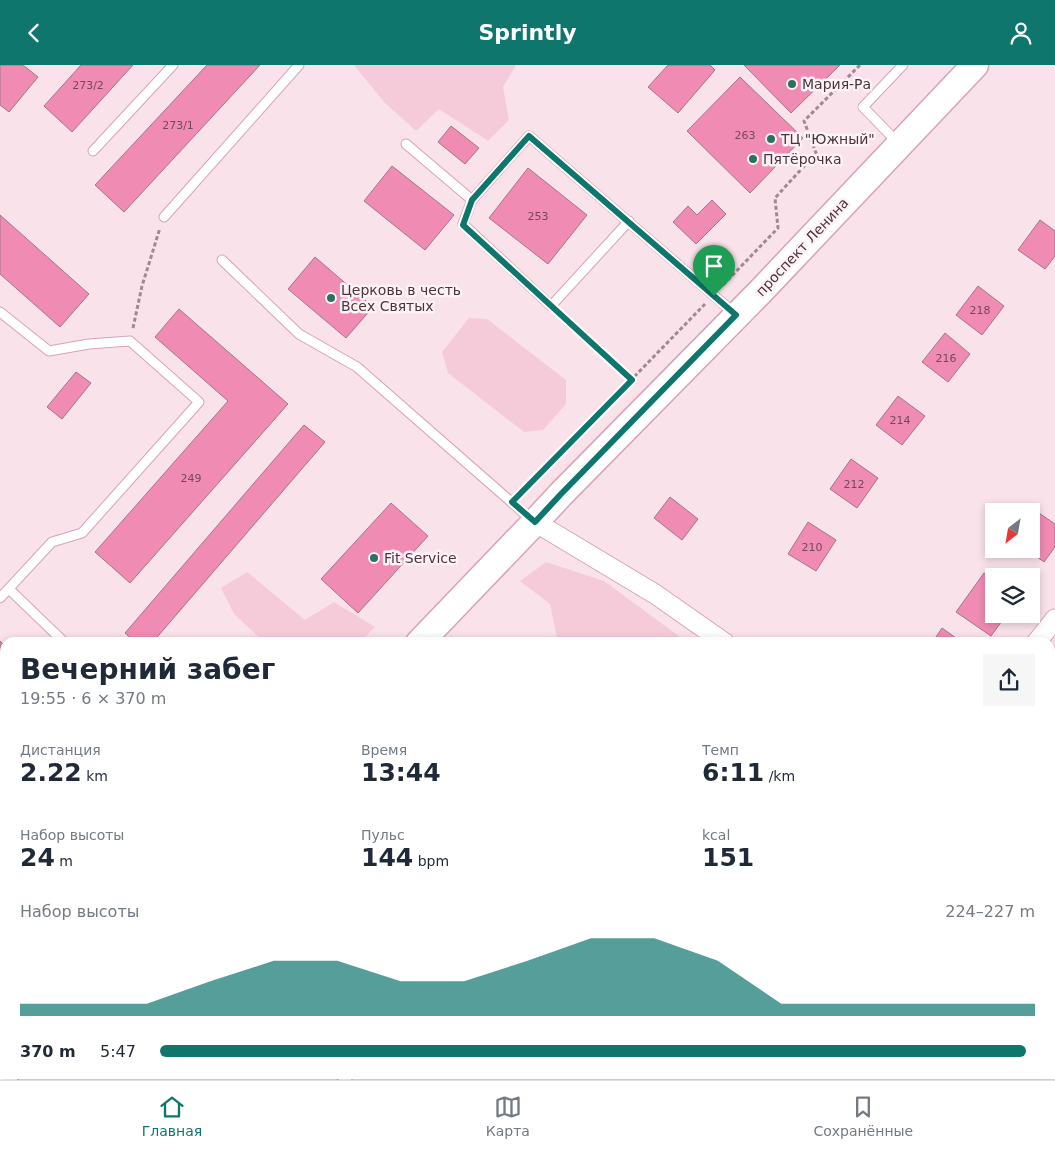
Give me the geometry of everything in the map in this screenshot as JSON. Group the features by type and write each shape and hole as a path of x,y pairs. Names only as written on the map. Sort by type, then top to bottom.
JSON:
{"street":[{"name":"проспект Ленина","path":"425,637 975,65"},
{"path":"535,522 655,594 716,637"},
{"path":"1041,637 1055,619"}],"lane":[{"path":"94,151 173,65"},
{"path":"164,217 299,65"},
{"path":"899,144 862,107 903,65"},
{"path":"628,221 551,306 463,225 472,200 529,136 628,221 736,315"},
{"path":"406,144 472,200"},
{"path":"222,260 299,334 357,367 535,522"},
{"path":"0,312 49,351 89,344 130,341 199,402 82,533 52,542 0,598"},
{"path":"9,589 59,637"}],"path":[{"path":"512,502 778,228 775,198 816,153 804,121 860,65"},
{"path":"130,341 142,287 164,217"},
{"path":"551,306 632,380"}],"shaded area":[{"path":"354,65 516,65 503,87 509,120 488,141 439,109 416,131 384,102"},
{"path":"469,318 487,319 566,380 566,404 543,430 524,432 448,373 442,352"},
{"path":"546,562 604,581 680,637 557,637 550,604 520,581"},
{"path":"247,572 305,620 334,602 375,627 365,637 259,637 234,614 221,588"}],"building":[{"path":"0,65 23,65 38,77 9,112 0,105"},
{"path":"81,65 133,65 72,132 44,106"},
{"path":"207,65 260,65 124,212 95,185"},
{"path":"668,65 710,65 715,70 678,113 648,87"},
{"name":"Мария-Ра","path":"744,65 840,65 791,113"},
{"path":"740,77 803,138 750,193 687,131"},
{"path":"451,126 479,148 465,164 438,142"},
{"path":"392,166 454,215 425,250 364,201"},
{"path":"528,168 587,215 548,264 489,218"},
{"path":"712,200 726,214 696,244 673,222 688,206 697,215"},
{"path":"0,215 89,294 60,327 0,274"},
{"path":"1040,220 1055,231 1055,256 1045,269 1018,250"},
{"name":"Церковь в честь Всех Святых","path":"315,257 373,307 346,338 288,289"},
{"path":"978,286 1004,306 982,335 956,315"},
{"path":"179,309 288,404 130,583 95,552 228,401 155,337"},
{"path":"945,333 970,354 948,382 922,362"},
{"path":"76,372 91,383 62,419 47,407"},
{"path":"898,396 925,416 902,445 876,425"},
{"path":"304,425 325,442 157,637 129,637 125,633"},
{"path":"851,459 878,478 857,508 830,489"},
{"path":"670,497 698,519 682,540 654,518"},
{"name":"Fit Service","path":"391,503 428,536 358,613 321,579"},
{"path":"1040,514 1055,524 1055,547 1044,562 1038,558 1040,558"},
{"path":"808,522 836,540 816,571 788,554"},
{"path":"984,573 985,623 1000,623 991,636 956,612"},
{"path":"942,628 955,637 936,637"}],"place":[{"name":"Мария-Ра","path":"792,84"},
{"name":"ТЦ \"Южный\"","path":"771,139"},
{"name":"Пятёрочка","path":"753,159"},
{"name":"Церковь в честь Всех Святых","path":"331,298"},
{"name":"Fit Service","path":"374,558"}],"route":[{"path":"529,136 714,296 736,315 535,522 512,502 632,380 463,225 472,200 529,136"}]}
